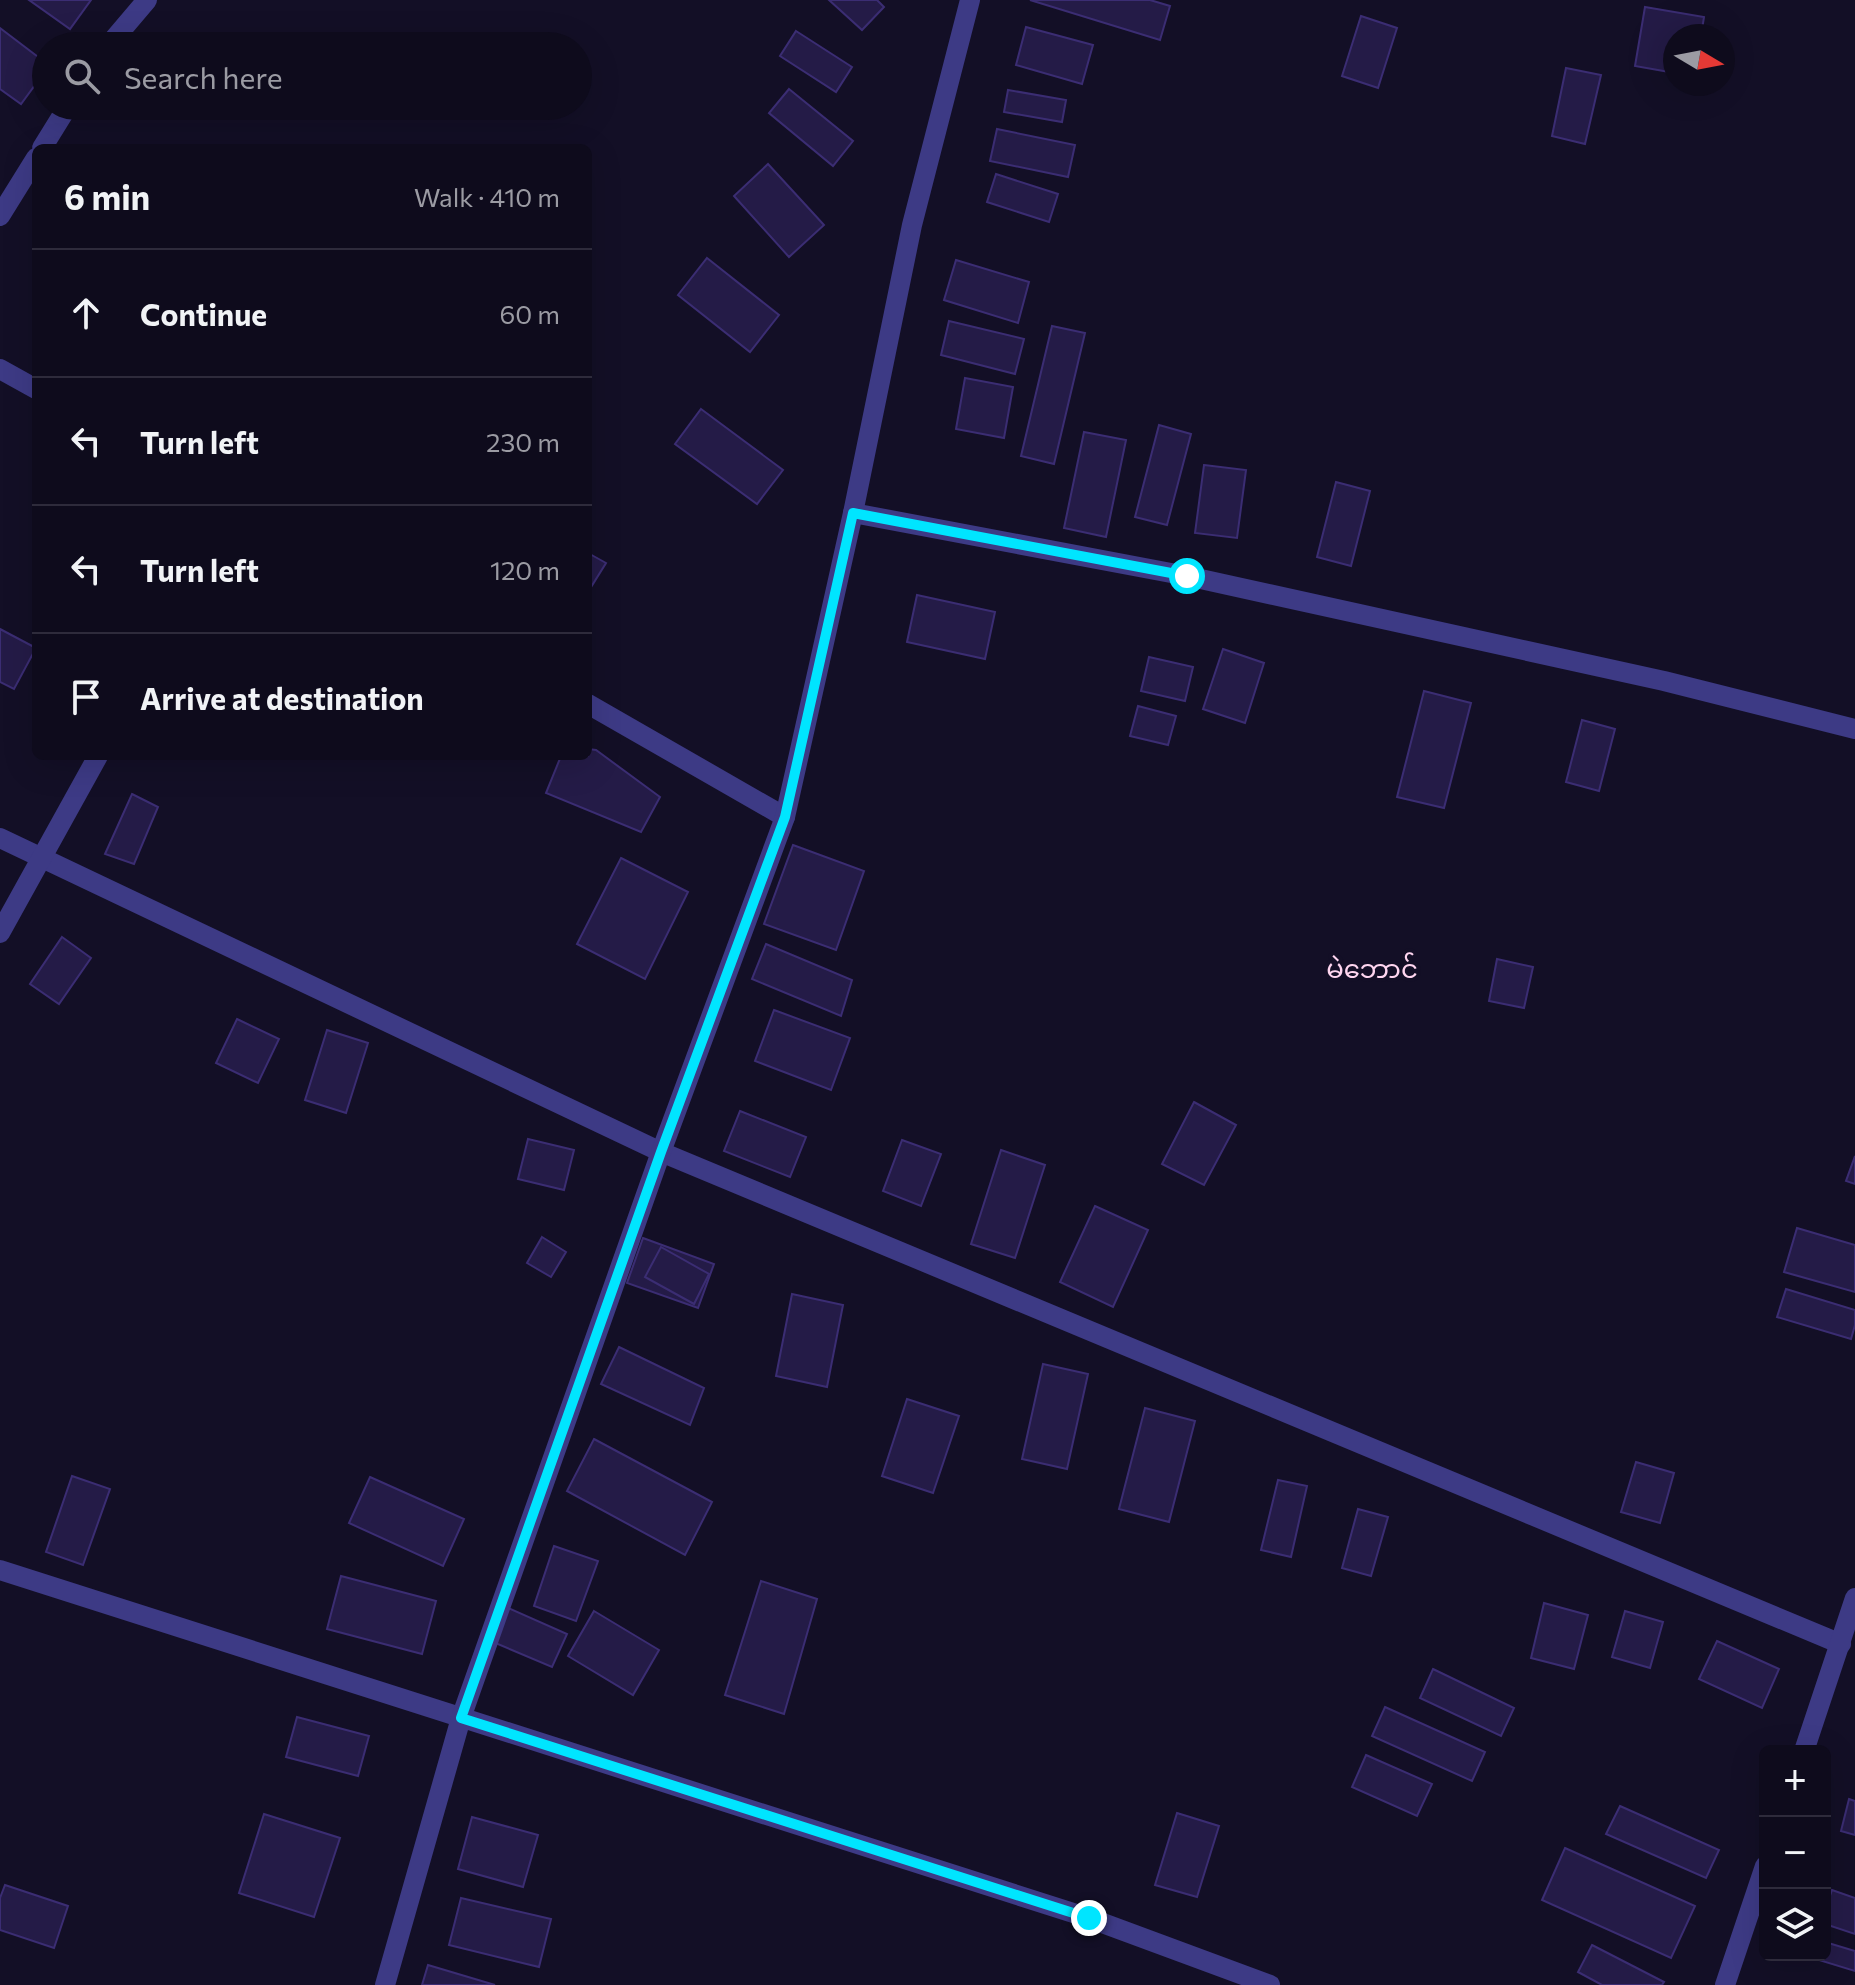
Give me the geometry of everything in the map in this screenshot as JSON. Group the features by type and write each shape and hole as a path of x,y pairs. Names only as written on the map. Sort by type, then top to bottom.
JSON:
{"street":[{"path":"120,32 147,0"},
{"path":"385,1985 461,1718 661,1152 785,817 853,513 912,225 970,0"},
{"path":"44,144 59,120"},
{"path":"0,216 32,164"},
{"path":"0,369 32,387"},
{"path":"853,513 1187,576 1664,681 1855,729"},
{"path":"592,706 785,817"},
{"path":"0,933 96,760"},
{"path":"0,838 661,1152 1841,1644"},
{"path":"0,1570 1089,1918 1270,1985"},
{"path":"1806,1745 1855,1598"},
{"path":"1725,1985 1759,1884"}],"building":[{"path":"29,0 91,0 70,29"},
{"path":"829,0 877,0 884,7 862,30"},
{"path":"1030,0 1150,0 1170,6 1160,40"},
{"path":"1645,7 1704,17 1703,24 1663,24 1663,71 1635,66"},
{"path":"1361,16 1397,28 1378,88 1342,76"},
{"path":"1026,27 1093,45 1082,84 1016,65"},
{"path":"0,28 32,52 32,89 21,104 0,89"},
{"path":"796,31 852,67 836,92 780,56"},
{"path":"1566,68 1601,75 1585,144 1552,136"},
{"path":"789,89 853,141 833,166 769,113"},
{"path":"1008,90 1066,100 1062,122 1004,112"},
{"path":"997,129 1075,145 1068,177 990,161"},
{"path":"768,164 824,225 789,257 734,196"},
{"path":"996,174 1058,194 1049,222 987,202"},
{"path":"707,258 779,315 750,352 678,295"},
{"path":"956,260 1029,282 1018,323 944,300"},
{"path":"949,321 1024,339 1015,374 941,355"},
{"path":"1052,326 1085,333 1054,464 1021,456"},
{"path":"965,378 1013,387 1004,438 956,429"},
{"path":"701,409 783,470 757,504 675,444"},
{"path":"1159,425 1191,434 1167,525 1135,517"},
{"path":"1084,432 1126,440 1106,537 1064,528"},
{"path":"1204,465 1246,470 1237,538 1195,533"},
{"path":"1336,482 1370,491 1351,566 1317,557"},
{"path":"592,555 606,563 592,586"},
{"path":"917,595 995,612 985,659 907,642"},
{"path":"0,629 32,646 32,655 14,689 0,682"},
{"path":"1223,649 1264,663 1245,723 1203,709"},
{"path":"1149,657 1193,667 1185,701 1141,691"},
{"path":"1424,691 1471,703 1444,808 1397,797"},
{"path":"1138,706 1176,716 1168,745 1130,736"},
{"path":"1582,720 1615,729 1599,791 1566,782"},
{"path":"592,750 660,797 641,832 546,793 559,760 592,760"},
{"path":"132,794 158,807 134,864 105,854"},
{"path":"793,845 864,871 836,950 764,924"},
{"path":"621,858 688,892 645,979 577,944"},
{"path":"62,937 91,958 59,1004 30,984"},
{"path":"766,944 852,980 841,1016 752,979"},
{"path":"1497,959 1533,967 1524,1008 1489,1001"},
{"path":"774,1010 850,1038 831,1090 755,1061"},
{"path":"237,1019 279,1039 258,1083 216,1063"},
{"path":"327,1030 368,1043 346,1113 305,1100"},
{"path":"1194,1102 1236,1125 1204,1185 1162,1164"},
{"path":"740,1111 806,1137 790,1177 724,1151"},
{"path":"528,1139 574,1150 564,1190 518,1179"},
{"path":"902,1140 941,1154 921,1206 883,1191"},
{"path":"1001,1150 1045,1165 1015,1258 971,1244"},
{"path":"1855,1156 1855,1184 1846,1181"},
{"path":"1095,1206 1148,1230 1113,1307 1060,1282"},
{"path":"1797,1228 1855,1245 1855,1292 1784,1272"},
{"path":"542,1237 566,1252 551,1277 527,1263"},
{"path":"643,1238 714,1264 698,1308 627,1283"},
{"path":"661,1247 709,1274 694,1304 645,1277"},
{"path":"1786,1289 1855,1310 1851,1339 1777,1317"},
{"path":"792,1294 843,1305 827,1387 776,1376"},
{"path":"619,1347 704,1388 690,1425 601,1384"},
{"path":"1043,1364 1088,1374 1067,1469 1022,1459"},
{"path":"907,1399 959,1416 933,1493 882,1476"},
{"path":"1145,1408 1195,1421 1169,1522 1119,1509"},
{"path":"594,1439 712,1502 685,1555 567,1491"},
{"path":"1636,1462 1674,1473 1660,1523 1621,1512"},
{"path":"72,1476 110,1489 83,1565 46,1552"},
{"path":"370,1477 464,1519 443,1566 349,1523"},
{"path":"1278,1480 1307,1486 1291,1557 1261,1550"},
{"path":"1358,1509 1388,1517 1371,1576 1342,1568"},
{"path":"554,1546 598,1561 576,1621 534,1606"},
{"path":"341,1576 436,1601 422,1654 327,1629"},
{"path":"761,1581 817,1599 784,1714 725,1695"},
{"path":"1544,1603 1588,1615 1574,1669 1531,1658"},
{"path":"508,1608 567,1634 552,1667 493,1642"},
{"path":"594,1611 659,1650 633,1695 568,1656"},
{"path":"1625,1611 1663,1622 1650,1668 1612,1657"},
{"path":"1717,1641 1779,1669 1762,1708 1699,1679"},
{"path":"1433,1669 1514,1708 1501,1736 1420,1698"},
{"path":"1385,1707 1485,1752 1472,1781 1372,1736"},
{"path":"297,1717 369,1736 358,1776 286,1757"},
{"path":"1366,1755 1432,1784 1417,1816 1352,1787"},
{"path":"1849,1799 1855,1801 1855,1835 1841,1831"},
{"path":"1620,1806 1719,1850 1706,1878 1606,1834"},
{"path":"1177,1813 1219,1826 1197,1897 1155,1885"},
{"path":"264,1814 340,1838 314,1917 239,1893"},
{"path":"472,1817 538,1835 523,1887 458,1869"},
{"path":"1565,1848 1695,1906 1671,1958 1542,1900"},
{"path":"5,1885 68,1906 54,1948 0,1930 0,1898"},
{"path":"1832,1890 1855,1898 1855,1934 1831,1926"},
{"path":"461,1898 551,1919 539,1967 449,1945"},
{"path":"1831,1944 1855,1951 1855,1971 1822,1961 1831,1961"},
{"path":"1592,1945 1664,1982 1662,1985 1602,1985 1578,1972"},
{"path":"428,1965 495,1985 422,1985"}],"district":[{"name":"မဲဘောင်","path":"1372,967"}],"route":[{"path":"1089,1918 461,1718 661,1152 785,817 853,513 1187,576"}]}
